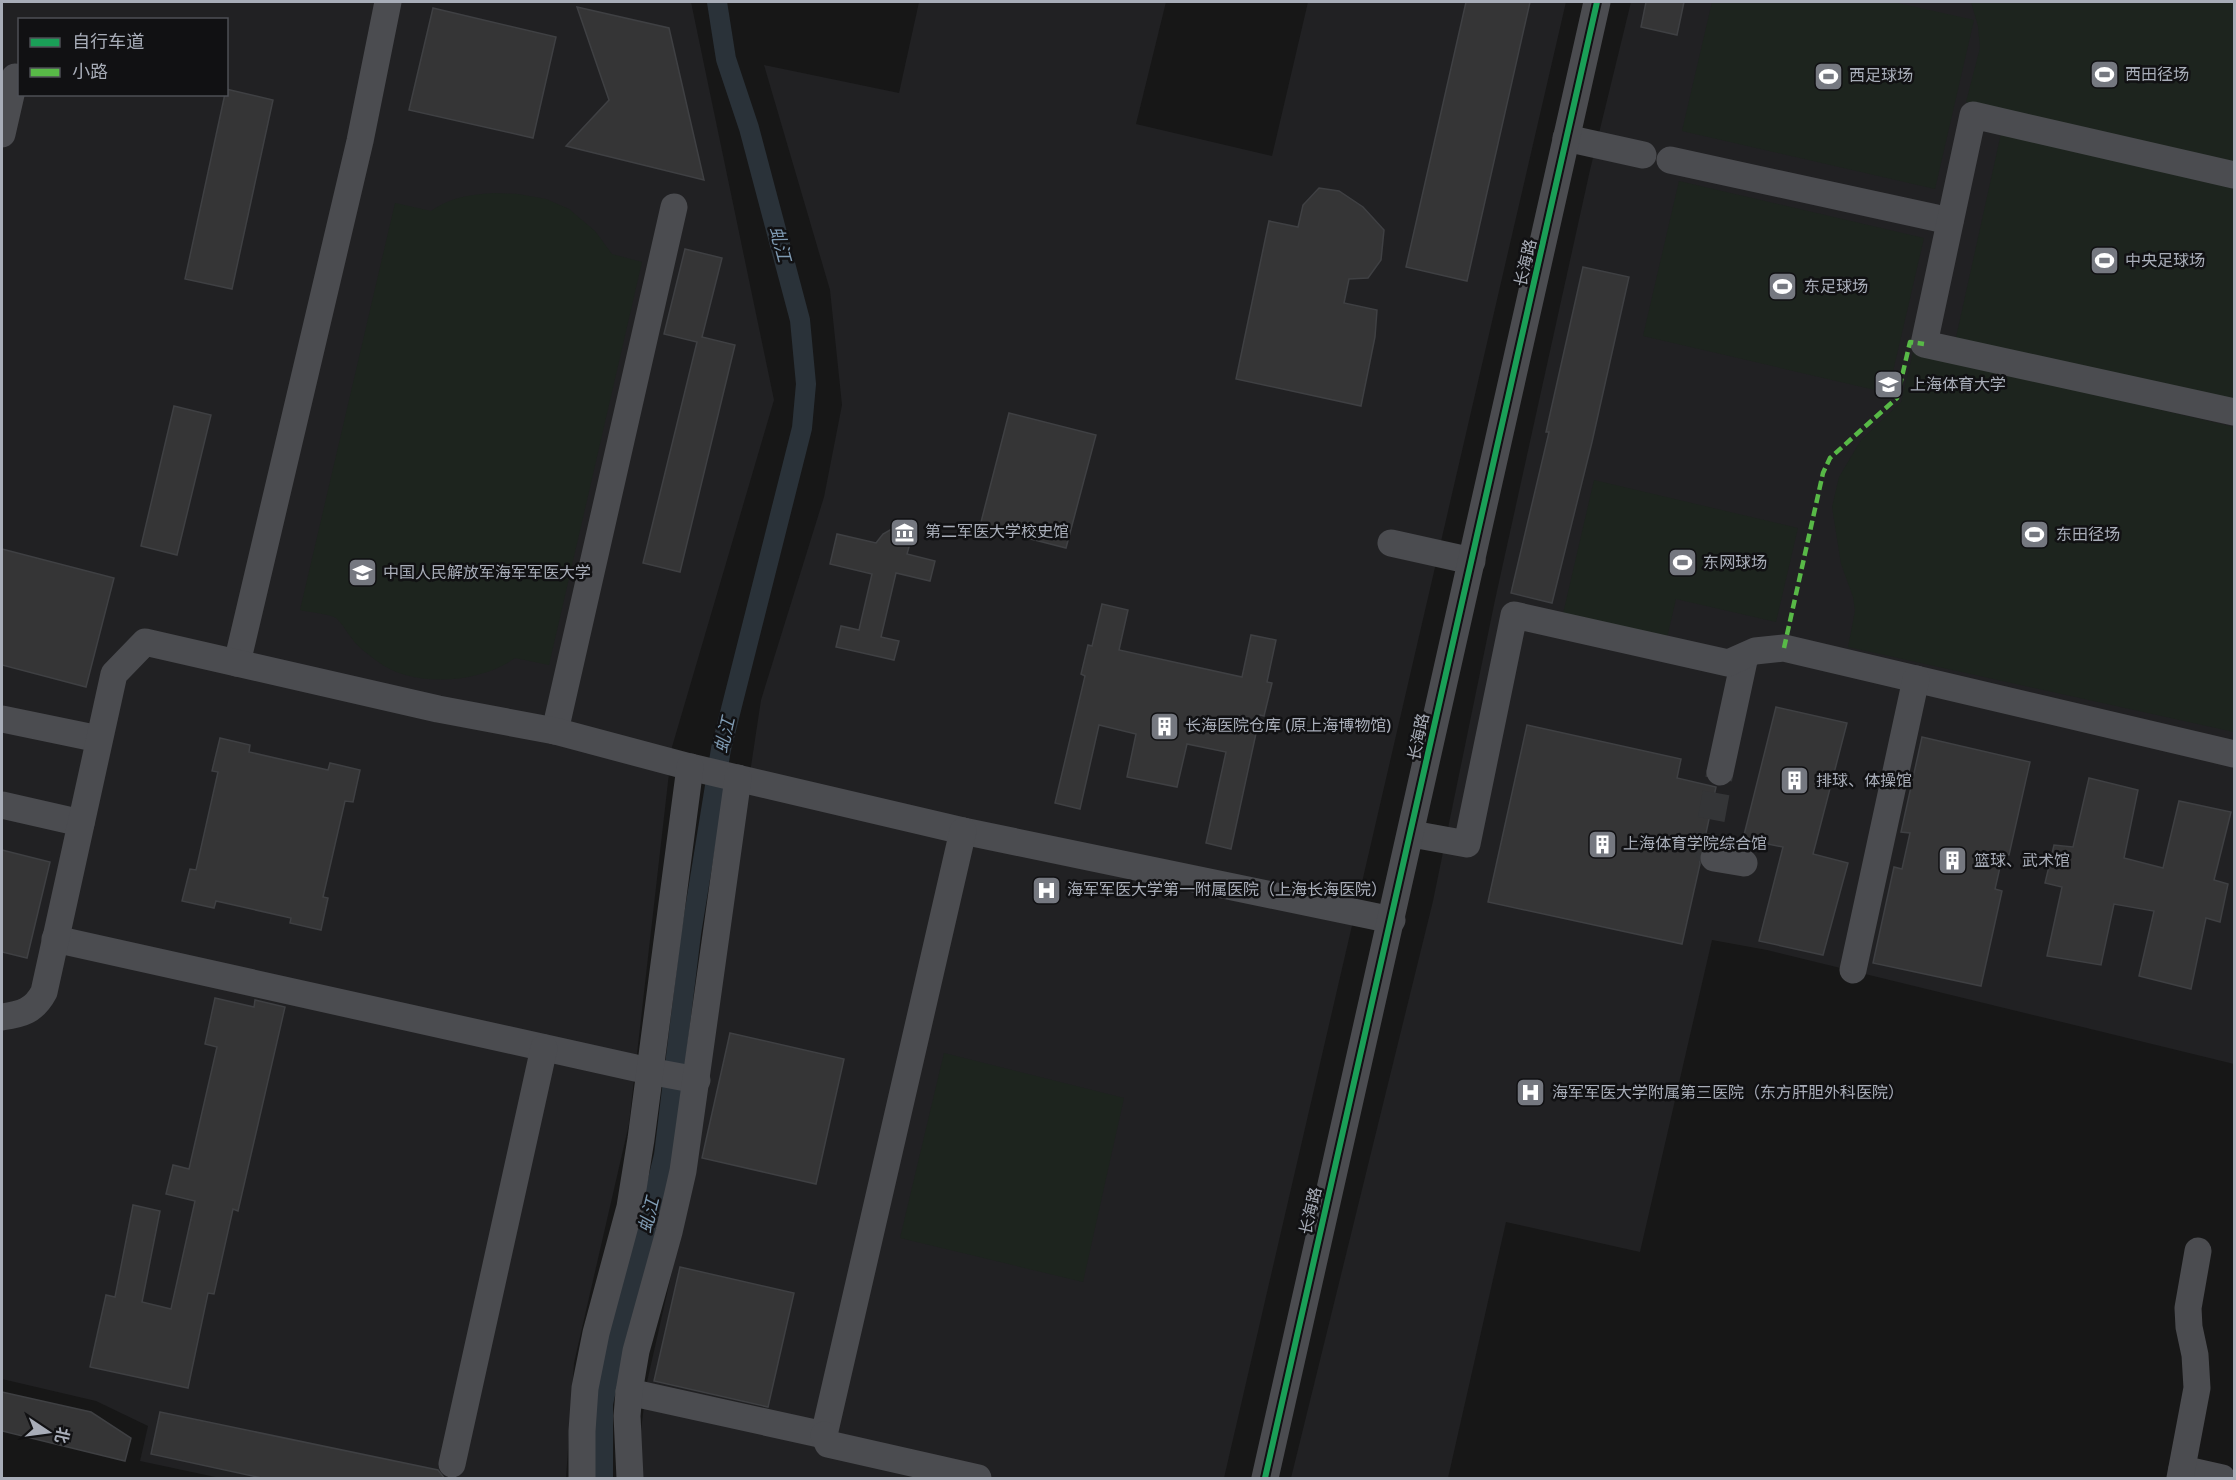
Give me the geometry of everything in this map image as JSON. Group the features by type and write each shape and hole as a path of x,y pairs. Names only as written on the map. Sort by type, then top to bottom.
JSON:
{"street":[{"path":"237,663 360,141 388,2"},
{"name":"长海路","path":"1265,1479 1412,834 1597,2"},
{"path":"2,134 15,77"},
{"path":"2235,175 1973,115 1924,344 2235,412"},
{"path":"1566,138 1644,154"},
{"path":"1670,160 1950,222"},
{"path":"555,731 674,207"},
{"path":"1391,543 1472,561"},
{"path":"1412,834 1467,844 1514,615 1728,663 1755,651 1784,648 2235,754"},
{"path":"2,1017 28,1011 38,1003 44,992 114,674 145,642 438,709 555,731 696,768 963,831 1392,920"},
{"path":"1720,772 1745,656"},
{"path":"1853,970 1916,679"},
{"path":"2,719 99,739"},
{"path":"630,1479 627,1416 636,1351 669,1232 683,1171 673,1075 696,768"},
{"path":"582,1479 585,1388 596,1333 630,1207 673,1075 735,777"},
{"path":"2,805 81,823"},
{"path":"963,831 824,1435 828,1444 978,1479"},
{"path":"1714,858 1744,863"},
{"path":"54,939 673,1075"},
{"path":"452,1464 544,1048"},
{"path":"2198,1251 2188,1308 2197,1388 2181,1474 2222,1479"},
{"path":"629,1392 824,1435"}],"shaded area":[{"name":"中国人民解放军海军军医大学","path":"2,2 691,2 774,400 672,747 629,1124 574,1363 566,1478 220,1478 140,1461 148,1426 96,1401 2,1379"},
{"name":"海军军医大学第一附属医院（上海长海医院）","path":"919,2 1166,2 1136,124 1272,156 1308,2 1566,2 1224,1478 635,1478 647,1382 680,1236 761,700 824,497 842,405 830,290 764,65 899,93"},
{"name":"上海体育大学","path":"1631,2 2234,2 2234,1064 1767,950 1712,940 1640,1252 1506,1222 1448,1478 1291,1478 1433,901 1495,600 1590,170"},
{"name":"西足球场","path":"1712,2 1893,2 1974,20 1935,189 1682,131"},
{"name":"西田径场","path":"1971,2 2234,2 2234,162 1966,102 1980,48 1978,26"},
{"name":"中央足球场","path":"2002,129 2234,180 2234,403 1955,342"},
{"name":"东足球场","path":"1679,181 1924,238 1888,393 1643,336"},
{"path":"493,193 518,194 546,199 569,209 595,231 612,254 642,262 549,665 515,658 484,673 466,677 427,679 392,670 377,661 355,643 336,618 300,610 395,203 431,211 460,198"},
{"name":"东田径场","path":"1913,352 2234,427 2234,732 1848,647 1855,611 1853,597 1841,564 1832,507 1839,477 1861,440 1901,402"},
{"name":"东网球场","path":"1594,480 1798,528 1776,622 1676,599 1666,642 1562,618"},
{"path":"944,1053 1124,1098 1083,1282 900,1238"}],"building":[{"path":"1466,2 1530,2 1467,281 1406,267"},
{"path":"1646,2 1684,2 1677,35 1641,27"},
{"path":"577,7 669,28 704,180 566,146 609,100"},
{"path":"433,8 556,37 533,138 409,110"},
{"path":"228,89 273,100 232,289 185,279 224,96 228,96"},
{"path":"1319,188 1339,191 1363,207 1384,230 1381,260 1368,278 1349,279 1344,303 1377,310 1375,337 1361,406 1236,379 1269,221 1298,227 1303,205"},
{"path":"685,249 722,258 702,337 735,345 680,572 643,563 697,342 664,334"},
{"path":"1583,267 1629,277 1592,442 1552,603 1511,593 1549,432 1546,432"},
{"path":"174,406 211,415 177,555 141,546"},
{"path":"1009,413 1096,435 1066,548 980,526"},
{"path":"890,530 903,530 911,540 907,554 935,561 930,581 896,573 881,637 899,641 894,660 836,647 841,626 859,630 872,574 830,564 837,534 876,543 883,534"},
{"path":"2,549 114,578 86,687 2,665"},
{"name":"长海医院仓库 (原上海博物馆)","path":"1102,604 1128,610 1119,650 1242,677 1251,635 1276,640 1267,682 1272,683 1264,716 1260,715 1231,849 1206,843 1226,752 1187,744 1177,787 1127,777 1136,734 1099,725 1080,809 1055,803 1085,676 1081,674 1088,645 1092,646"},
{"name":"排球、体操馆","path":"1776,707 1847,723 1813,854 1848,863 1823,955 1759,941 1783,847 1743,839"},
{"name":"上海体育学院综合馆","path":"1527,725 1681,759 1677,778 1716,787 1703,847 1699,855 1700,864 1682,944 1488,902"},
{"name":"篮球、武术馆","path":"1922,737 2030,762 2009,855 2003,854 1995,889 2002,891 1981,986 1873,963 1894,867 1902,869 1910,833 1901,832"},
{"path":"220,738 250,745 249,752 328,770 330,763 360,770 353,802 345,801 323,897 328,898 321,930 290,923 291,918 216,901 214,908 182,901 190,869 196,870 218,772 212,771"},
{"path":"2089,778 2138,790 2124,858 2163,868 2179,801 2231,812 2214,880 2228,884 2220,922 2206,918 2191,989 2139,976 2154,911 2114,904 2101,965 2047,956 2062,887 2045,883 2054,845 2073,847"},
{"path":"2,850 50,862 27,958 2,952"},
{"path":"215,998 254,1007 255,1000 285,1007 238,1211 233,1209 214,1294 208,1293 188,1388 90,1367 106,1295 115,1297 133,1205 160,1211 142,1302 171,1309 195,1201 166,1194 173,1165 189,1169 217,1047 205,1044"},
{"path":"730,1033 844,1059 816,1184 702,1158"},
{"path":"680,1267 794,1293 768,1407 654,1381"},
{"path":"2,1392 91,1412 131,1438 125,1461 2,1431"},
{"path":"160,1412 438,1470 445,1479 266,1479 151,1454"}],"waterway":[{"name":"虬江","path":"603,1478 603,1404 619,1329 664,1155 691,934 721,749 802,428 806,384 800,320 749,128 726,59 717,2"}],"tunnel":[{"path":"1714,858 1708,850 1707,842 1720,772"}],"marked path":[{"path":"1784,648 1823,473 1830,458 1897,398 1910,342 1924,344"}],"cycle path":[{"path":"1265,1478 1597,2"}],"place":[{"name":"西田径场","path":"2104,75"},
{"name":"西足球场","path":"1828,76"},
{"name":"中央足球场","path":"2104,261"},
{"name":"东足球场","path":"1783,287"},
{"name":"上海体育大学","path":"1889,385"},
{"name":"第二军医大学校史馆","path":"904,532"},
{"name":"东田径场","path":"2035,535"},
{"name":"东网球场","path":"1682,563"},
{"name":"中国人民解放军海军军医大学","path":"362,573"},
{"name":"长海医院仓库 (原上海博物馆)","path":"1164,726"},
{"name":"排球、体操馆","path":"1795,781"},
{"name":"上海体育学院综合馆","path":"1602,844"},
{"name":"篮球、武术馆","path":"1953,861"},
{"name":"海军军医大学第一附属医院（上海长海医院）","path":"1046,890"},
{"name":"海军军医大学附属第三医院（东方肝胆外科医院）","path":"1531,1093"}]}
